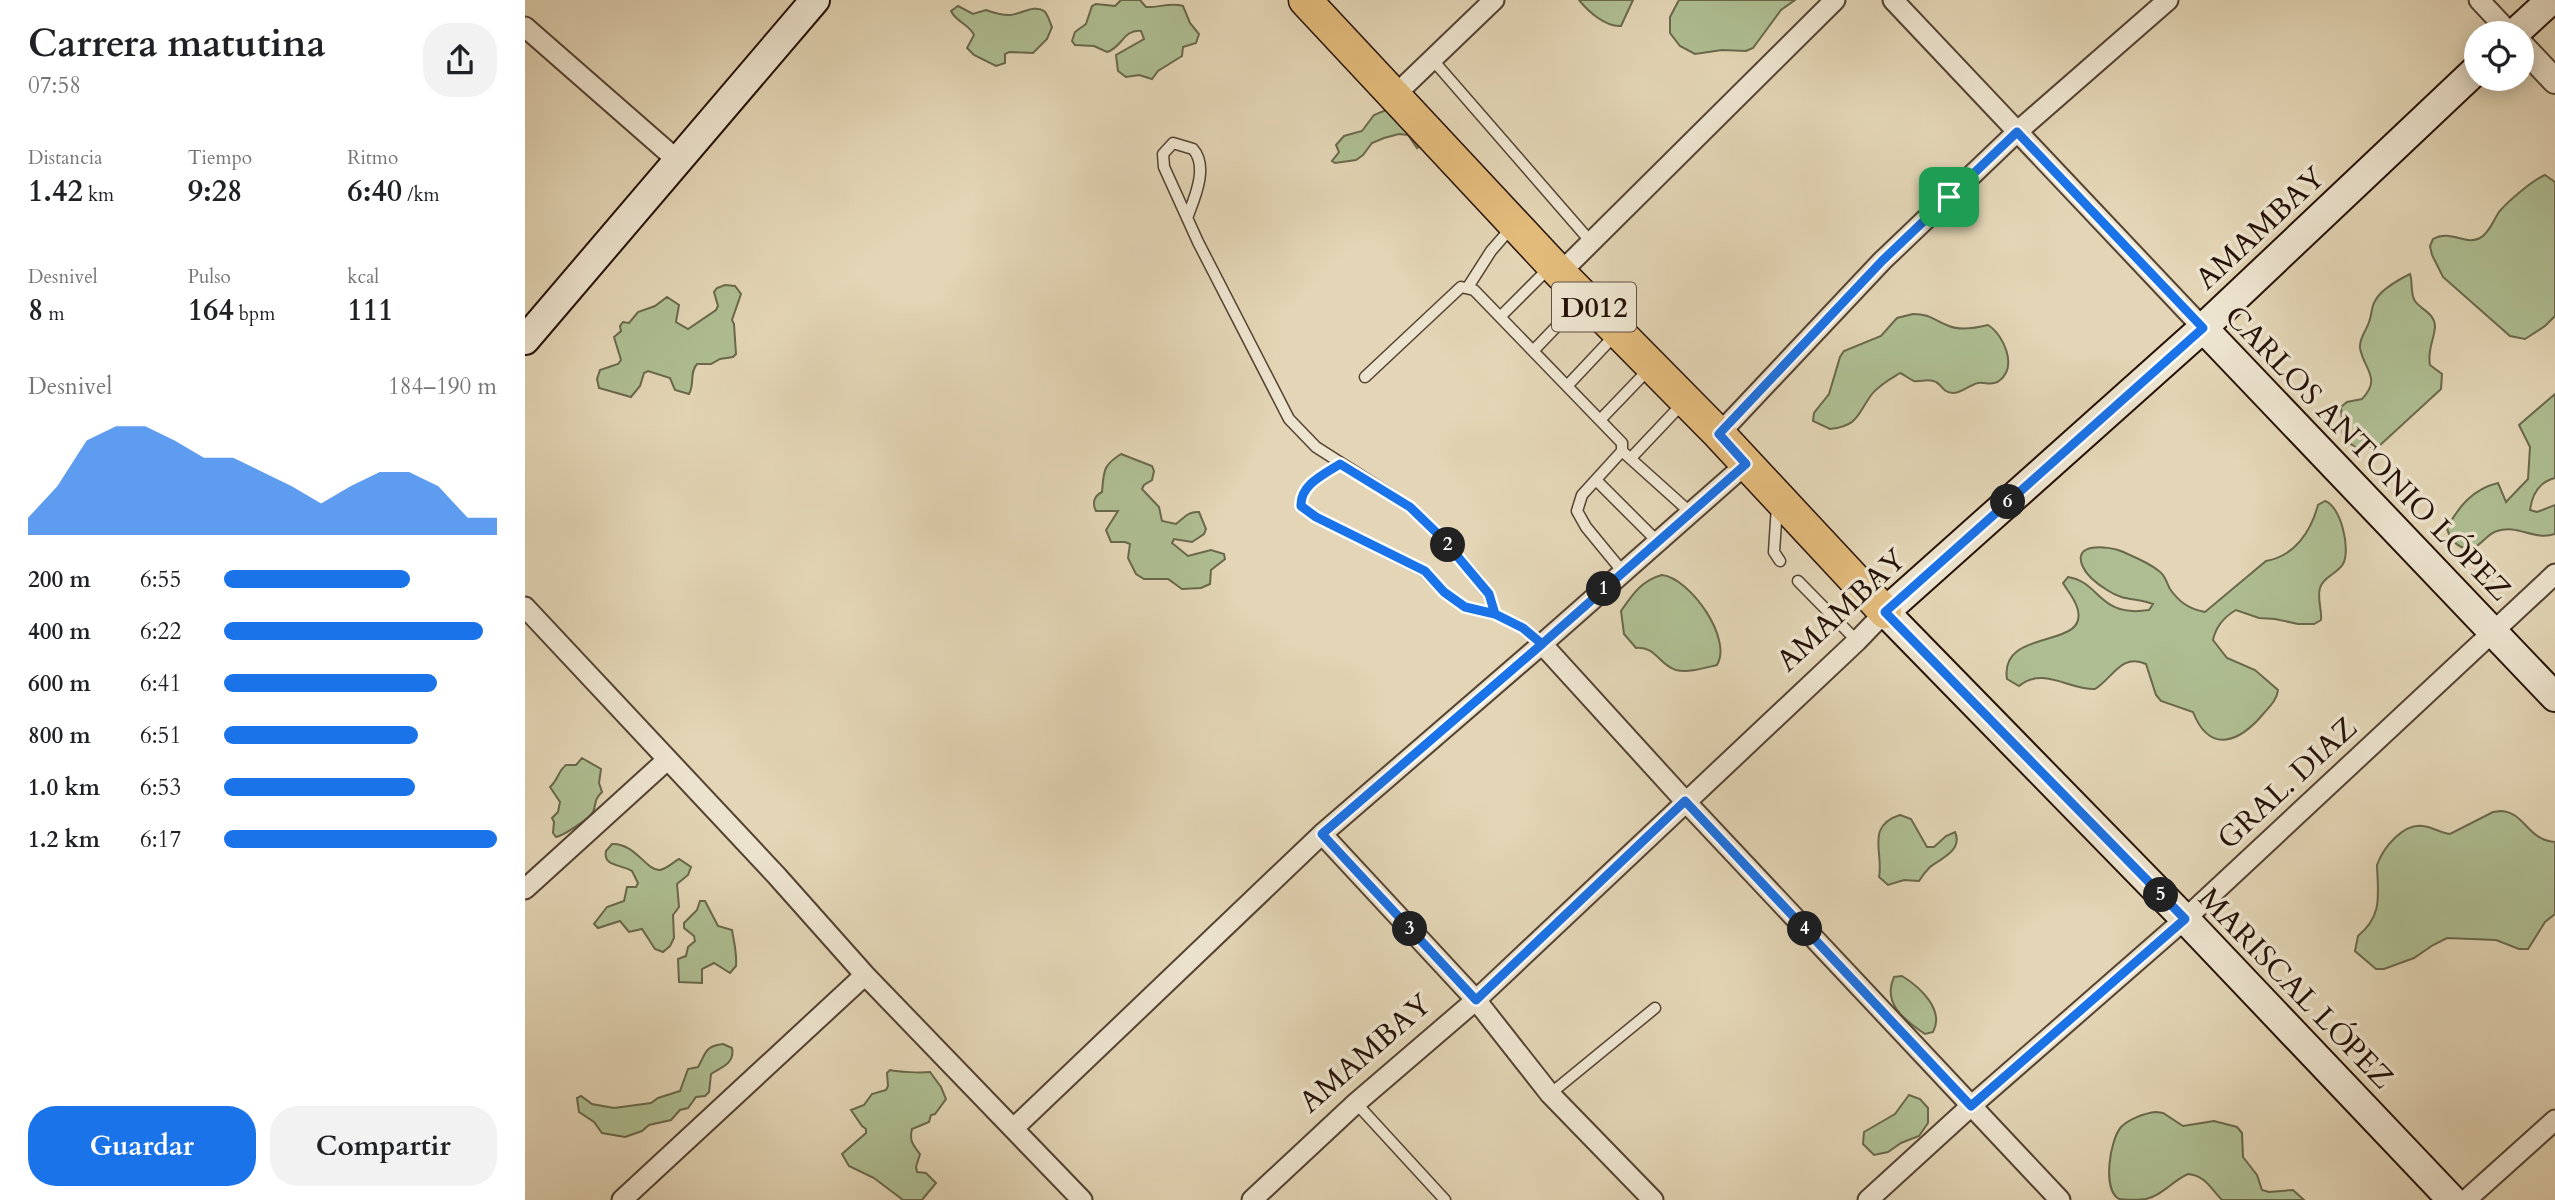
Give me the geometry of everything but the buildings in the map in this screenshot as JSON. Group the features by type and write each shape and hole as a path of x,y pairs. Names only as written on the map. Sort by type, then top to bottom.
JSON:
{"main road":[{"path":"525,340 815,0"},
{"name":"D012","path":"1305,0 1514,225 1719,434 1885,612"},
{"path":"2527,21 2551,0"},
{"name":"AMAMBAY","path":"1885,612 2203,328 2464,81"},
{"name":"CARLOS ANTONIO LÓPEZ","path":"2203,328 2555,697"},
{"name":"MARISCAL LÓPEZ","path":"1885,612 2185,919 2452,1200"}],"street":[{"path":"1393,97 1494,0"},
{"path":"1556,269 1591,242 1835,0"},
{"name":"CARLOS ANTONIO LÓPEZ","path":"1893,0 2203,328"},
{"path":"1719,434 1882,261 2017,132 2168,0"},
{"path":"2479,0 2501,21"},
{"path":"525,27 677,160"},
{"path":"2534,59 2555,81"},
{"path":"1014,1128 1322,834 1746,464"},
{"name":"GRAL. DIAZ","path":"1868,1200 2185,919 2555,574"},
{"path":"525,607 776,875 865,975 1082,1200"},
{"name":"AMAMBAY","path":"1252,1200 1356,1103 1476,1000 1885,612"},
{"path":"1542,644 1685,801 2060,1200"},
{"path":"525,889 667,760"},
{"path":"1322,834 1476,1000 1550,1094 1653,1200"},
{"path":"622,1200 865,975"},
{"path":"2466,1200 2555,1120"}],"lane":[{"path":"1432,59 1591,242"},
{"path":"1187,218 1195,197 1200,163 1192,149 1173,143 1163,155 1163,162 1187,218 1289,419 1316,447 1410,507 1426,522 1489,594 1495,614"},
{"path":"1468,287 1491,251 1514,225"},
{"path":"1500,317 1556,269"},
{"path":"1365,377 1461,287 1468,287 1622,443 1626,454 1691,513"},
{"path":"1533,351 1584,298"},
{"path":"1567,386 1618,332"},
{"path":"1600,420 1652,366"},
{"path":"1623,572 1586,527 1577,511 1582,495 1686,400"},
{"path":"1340,464 1309,486 1301,499 1301,506 1316,517 1425,571 1444,592 1465,607 1495,614 1523,628 1542,644"},
{"path":"1596,480 1658,542"},
{"path":"1778,498 1774,552 1780,561"},
{"path":"1798,581 1857,641"},
{"path":"1550,1094 1655,1008"},
{"path":"1356,1103 1445,1200"}],"green space":[{"path":"1121,0 1140,0 1146,7 1183,6 1190,23 1199,34 1196,43 1183,47 1182,56 1158,71 1152,79 1139,75 1126,77 1118,71 1116,55 1144,39 1141,31 1130,33 1107,52 1094,46 1075,45 1072,41 1075,32 1086,24 1092,6 1115,6"},
{"path":"1579,0 1633,0 1621,26 1615,26 1603,21"},
{"path":"1679,0 1795,0 1781,10 1753,48 1746,51 1722,50 1695,54 1680,46 1670,33 1670,17"},
{"path":"958,6 973,14 986,10 1013,15 1040,9 1047,14 1052,27 1047,39 1033,53 1009,52 1005,54 1005,63 996,66 974,55 967,48 974,35 951,11"},
{"path":"1386,110 1400,115 1420,146 1417,148 1408,135 1399,134 1372,143 1356,160 1335,163 1332,161 1339,152 1336,145 1344,136 1362,131 1374,115"},
{"path":"2545,175 2555,182 2555,316 2525,339 2510,336 2443,277 2430,246 2433,239 2440,236 2469,240 2480,238 2508,202"},
{"path":"2410,274 2413,298 2434,322 2429,360 2430,365 2442,374 2441,389 2378,447 2355,447 2343,438 2341,407 2347,402 2362,399 2371,385 2370,374 2360,348 2361,341 2378,297 2390,285"},
{"path":"725,285 735,286 741,294 732,320 736,354 711,364 697,364 689,394 675,390 670,378 648,371 644,373 640,386 631,397 599,388 597,379 600,370 618,364 621,360 614,337 621,331 623,322 629,323 638,312 655,306 667,297 679,305 676,322 688,329 716,310 718,306 714,292"},
{"path":"1913,314 1928,316 1958,328 1988,325 2004,343 2008,360 2005,375 1991,384 1978,383 1953,393 1947,392 1933,381 1914,381 1900,373 1875,391 1856,418 1847,425 1830,429 1813,421 1814,413 1829,394 1844,351 1881,336 1897,318"},
{"path":"2555,394 2555,478 2545,482 2537,490 2530,510 2537,512 2555,505 2555,534 2540,536 2505,529 2493,533 2469,549 2458,545 2447,528 2474,494 2498,483 2506,502 2528,479 2530,447 2519,425"},
{"path":"1121,454 1152,466 1152,480 1142,489 1159,507 1162,521 1176,524 1189,514 1199,512 1206,529 1204,534 1192,542 1174,539 1172,543 1188,556 1211,550 1224,554 1225,559 1211,570 1210,584 1201,588 1182,589 1168,579 1144,579 1136,574 1128,558 1130,544 1111,542 1106,530 1118,511 1096,511 1094,503 1102,492 1107,466"},
{"path":"2325,501 2340,519 2346,549 2343,564 2320,588 2321,620 2314,624 2298,624 2259,618 2236,610 2221,622 2214,635 2213,640 2227,658 2255,670 2278,690 2275,700 2255,723 2235,737 2217,739 2200,726 2193,712 2161,701 2156,695 2146,664 2137,661 2118,668 2095,689 2047,678 2028,680 2019,686 2007,679 2008,662 2017,652 2071,629 2078,621 2076,604 2063,583 2068,577 2087,585 2119,609 2149,610 2153,604 2119,596 2097,583 2083,567 2082,553 2086,550 2100,547 2115,549 2146,562 2165,577 2170,589 2181,601 2189,607 2205,612 2266,561 2293,548 2306,533 2318,505"},
{"path":"1662,575 1685,587 1706,611 1719,640 1720,654 1717,665 1691,671 1670,668 1648,650 1636,648 1624,634 1621,611 1643,584"},
{"path":"582,758 601,769 599,783 602,792 591,815 556,837 553,833 552,818 558,812 560,802 550,787 563,767 576,765"},
{"path":"2501,811 2516,816 2538,836 2555,842 2555,914 2545,922 2528,949 2519,949 2496,940 2447,938 2414,958 2384,969 2376,969 2355,951 2358,936 2372,920 2375,912 2378,896 2377,865 2395,838 2408,828 2416,826 2450,834 2493,812"},
{"path":"1900,815 1911,819 1927,847 1934,847 1955,832 1956,844 1950,853 1930,867 1919,881 1904,880 1888,885 1879,877 1879,833 1889,820"},
{"path":"612,844 634,852 654,869 664,869 679,859 691,867 688,875 677,884 679,907 673,915 674,938 663,952 655,949 642,929 629,932 620,921 598,928 594,924 607,907 624,901 627,887 636,887 638,883 632,871 607,860 606,851"},
{"path":"700,901 705,901 718,926 732,930 736,966 730,973 714,963 702,969 702,983 679,982 678,959 686,956 688,947 695,941 694,936 684,928 684,923 697,910"},
{"path":"1902,976 1929,1000 1936,1016 1933,1032 1925,1034 1917,1029 1903,1017 1893,1003 1891,986 1894,977"},
{"path":"723,1044 732,1048 731,1058 711,1074 709,1092 705,1096 696,1097 688,1108 680,1110 671,1120 649,1125 642,1131 625,1137 602,1133 594,1122 579,1112 577,1098 581,1096 592,1104 614,1108 651,1103 680,1091 688,1069 698,1067 709,1049"},
{"path":"890,1070 930,1072 946,1099 935,1114 931,1115 929,1122 912,1129 912,1143 920,1154 917,1172 926,1173 936,1183 922,1200 903,1200 874,1178 849,1166 842,1154 866,1133 866,1129 851,1110 864,1105 872,1094 886,1090 887,1073"},
{"path":"1909,1095 1920,1099 1928,1108 1928,1123 1919,1136 1888,1152 1874,1155 1863,1144 1864,1132 1895,1114"},
{"path":"2156,1112 2163,1113 2183,1126 2214,1121 2237,1127 2242,1133 2243,1157 2257,1175 2262,1190 2293,1190 2304,1200 2222,1200 2204,1180 2188,1174 2152,1197 2140,1200 2119,1199 2114,1194 2109,1175 2111,1153 2117,1133 2133,1119"}],"route":[{"path":"1949,197 1882,261 1719,434 1746,464 1542,644 1523,628 1495,614 1465,607 1444,592 1425,571 1316,517 1301,506 1304,492 1340,464 1410,507 1442,538 1489,594 1495,614 1523,628 1542,644 1322,834 1476,1000 1685,801 1971,1106 2185,919 1885,612 2203,328 2017,132 1949,197"}]}
